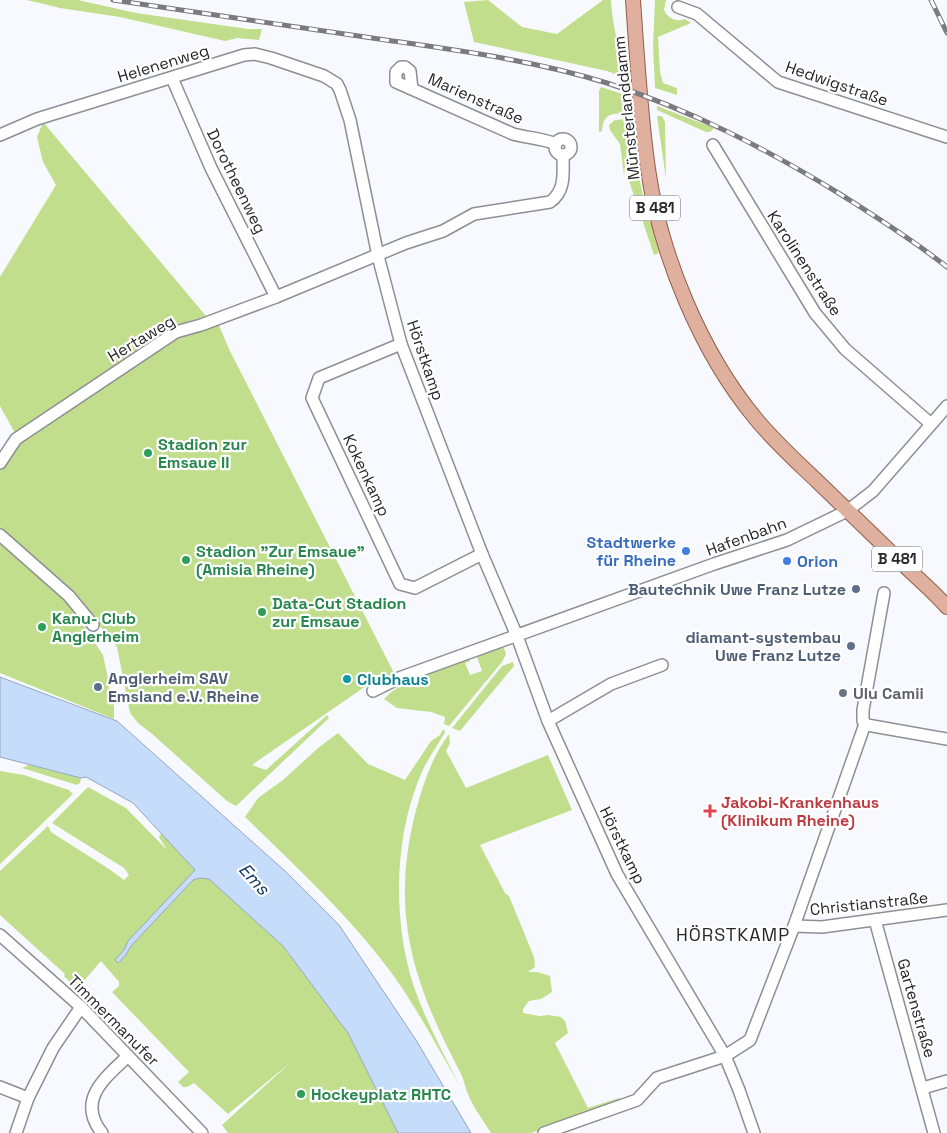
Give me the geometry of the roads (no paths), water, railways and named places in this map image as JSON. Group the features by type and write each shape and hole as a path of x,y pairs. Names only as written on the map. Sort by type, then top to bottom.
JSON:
{"main road":[{"name":"Münsterlanddamm","path":"633,0 642,123 648,170 664,242 682,290 702,335 740,398 757,420 787,452 847,511"},
{"name":"B 481","path":"847,511 947,607"}],"street":[{"name":"Hedwigstraße","path":"678,7 697,14 778,82 947,137"},
{"name":"Helenenweg","path":"0,135 37,119 244,55 254,54 324,76 337,84"},
{"name":"Dorotheenweg","path":"172,78 211,168 276,296"},
{"name":"Hörstkamp","path":"337,84 350,120 378,256 401,344 482,554 517,636 548,721 617,874 725,1056 754,1133"},
{"name":"Marienstraße","path":"378,256 406,243 443,231 474,214 550,202 556,198 562,187 563,155 556,151 556,144 546,140 513,134 412,88"},
{"name":"Karolinenstraße","path":"713,145 815,313 844,349 931,424"},
{"name":"Hertaweg","path":"0,463 16,439 176,332 200,325 378,256"},
{"name":"Kokenkamp","path":"401,344 319,378 312,398 400,584 415,588 482,554"},
{"name":"Hafenbahn","path":"517,636 714,564 787,540 847,511 873,491 947,406"},
{"path":"0,535 69,596 93,625"},
{"path":"544,1133 637,1100 657,1078 725,1056 750,1040 794,926 864,723 863,710 884,593"},
{"path":"373,691 399,678 517,636"},
{"path":"548,721 611,684 662,665"},
{"path":"864,723 947,739"},
{"name":"Christianstraße","path":"794,926 822,927 947,910"},
{"name":"Gartenstraße","path":"875,920 934,1133"},
{"name":"Timmermanufer","path":"0,935 81,1007 200,1132"},
{"path":"16,1133 28,1098 53,1048 81,1007"},
{"path":"102,1133 93,1113 92,1101 96,1089 103,1079 128,1056"},
{"path":"923,1088 947,1081"},
{"path":"0,1087 28,1098"}],"water":[{"name":"Ems","path":"0,677 117,721 285,871 339,925 416,1040 471,1133 398,1133 348,1033 283,946 209,879 200,878 193,880 131,946 118,963 115,960 124,950 128,941 195,870 133,803 86,777 81,778 0,757"}],"railway":[{"path":"113,0 494,56 551,68 607,83 698,118 784,161 881,220 947,267"},
{"path":"931,0 947,33"}],"place":[{"name":"Stadion zur Emsaue II","path":"148,453"},
{"name":"Stadtwerke für Rheine","path":"686,551"},
{"name":"Stadion \"Zur Emsaue\" (Amisia Rheine)","path":"186,560"},
{"name":"Orion","path":"787,561"},
{"name":"Bautechnik Uwe Franz Lutze","path":"856,589"},
{"name":"Data-Cut Stadion zur Emsaue","path":"262,612"},
{"name":"Kanu- Club Anglerheim","path":"42,627"},
{"name":"diamant-systembau Uwe Franz Lutze","path":"851,646"},
{"name":"Clubhaus","path":"347,679"},
{"name":"Anglerheim SAV Emsland e.V. Rheine","path":"98,687"},
{"name":"Ulu Camii","path":"843,693"},
{"name":"Jakobi-Krankenhaus (Klinikum Rheine)","path":"710,811"},
{"name":"Hockeyplatz RHTC","path":"301,1094"}],"district":[{"name":"HÖRSTKAMP","path":"733,935"}]}
